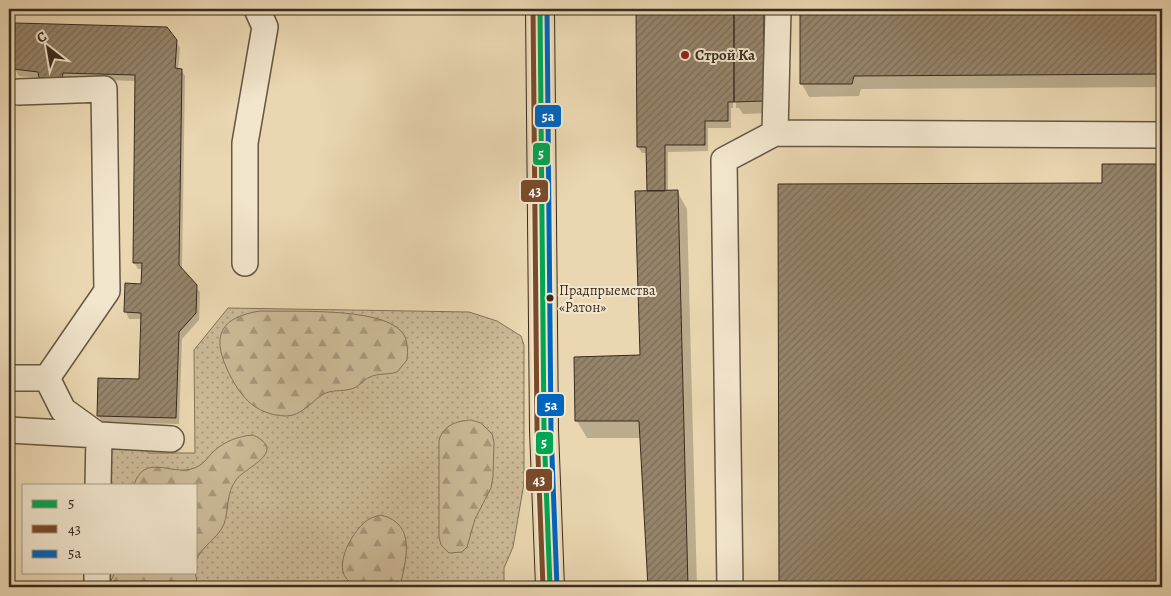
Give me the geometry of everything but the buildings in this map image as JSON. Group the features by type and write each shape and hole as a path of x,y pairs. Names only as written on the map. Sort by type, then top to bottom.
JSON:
{"main road":[{"path":"540,9 544,430 550,587"}],"lane":[{"path":"245,263 245,143 265,27 257,9"},
{"path":"775,133 778,9"},
{"path":"20,92 104,89 107,291 47,378"},
{"path":"730,587 724,160 775,133 1162,135"},
{"path":"9,378 47,378"},
{"path":"47,378 63,410 99,436"},
{"path":"9,430 171,439"},
{"path":"98,484 99,436"},
{"path":"97,587 98,574"}],"green space":[{"path":"228,308 469,312 497,321 521,336 524,345 524,483 513,547 504,568 504,587 106,587 106,574 198,574 198,484 107,484 108,454 112,447 140,447 149,453 195,453 194,350"},
{"path":"260,311 335,312 355,314 390,323 401,331 405,337 407,360 397,372 373,376 351,389 325,393 296,414 286,416 265,412 249,402 237,387 222,357 220,346 220,337 223,329 229,323 247,314"},
{"path":"471,420 481,423 492,434 494,442 493,477 491,488 475,519 467,547 462,552 449,553 441,545 439,537 439,440 447,427 460,421"},
{"path":"253,435 263,441 267,447 266,453 236,480 229,496 224,524 218,534 198,556 198,484 134,484 138,475 151,467 175,470 195,468 223,444"},
{"path":"381,515 400,526 404,534 406,554 400,587 361,587 350,582 344,576 342,568 343,558 351,539 363,524 369,519"},
{"path":"114,574 195,574 198,587 108,587"}],"transit line":[{"name":"43","path":"533,9 537,430 543,587"},
{"name":"5","path":"540,9 544,430 550,587"},
{"name":"5а","path":"547,9 551,430 557,587"}],"place":[{"name":"Строй Ка","path":"685,55"},
{"name":"Прадпрыемства «Ратон»","path":"550,298"}]}
